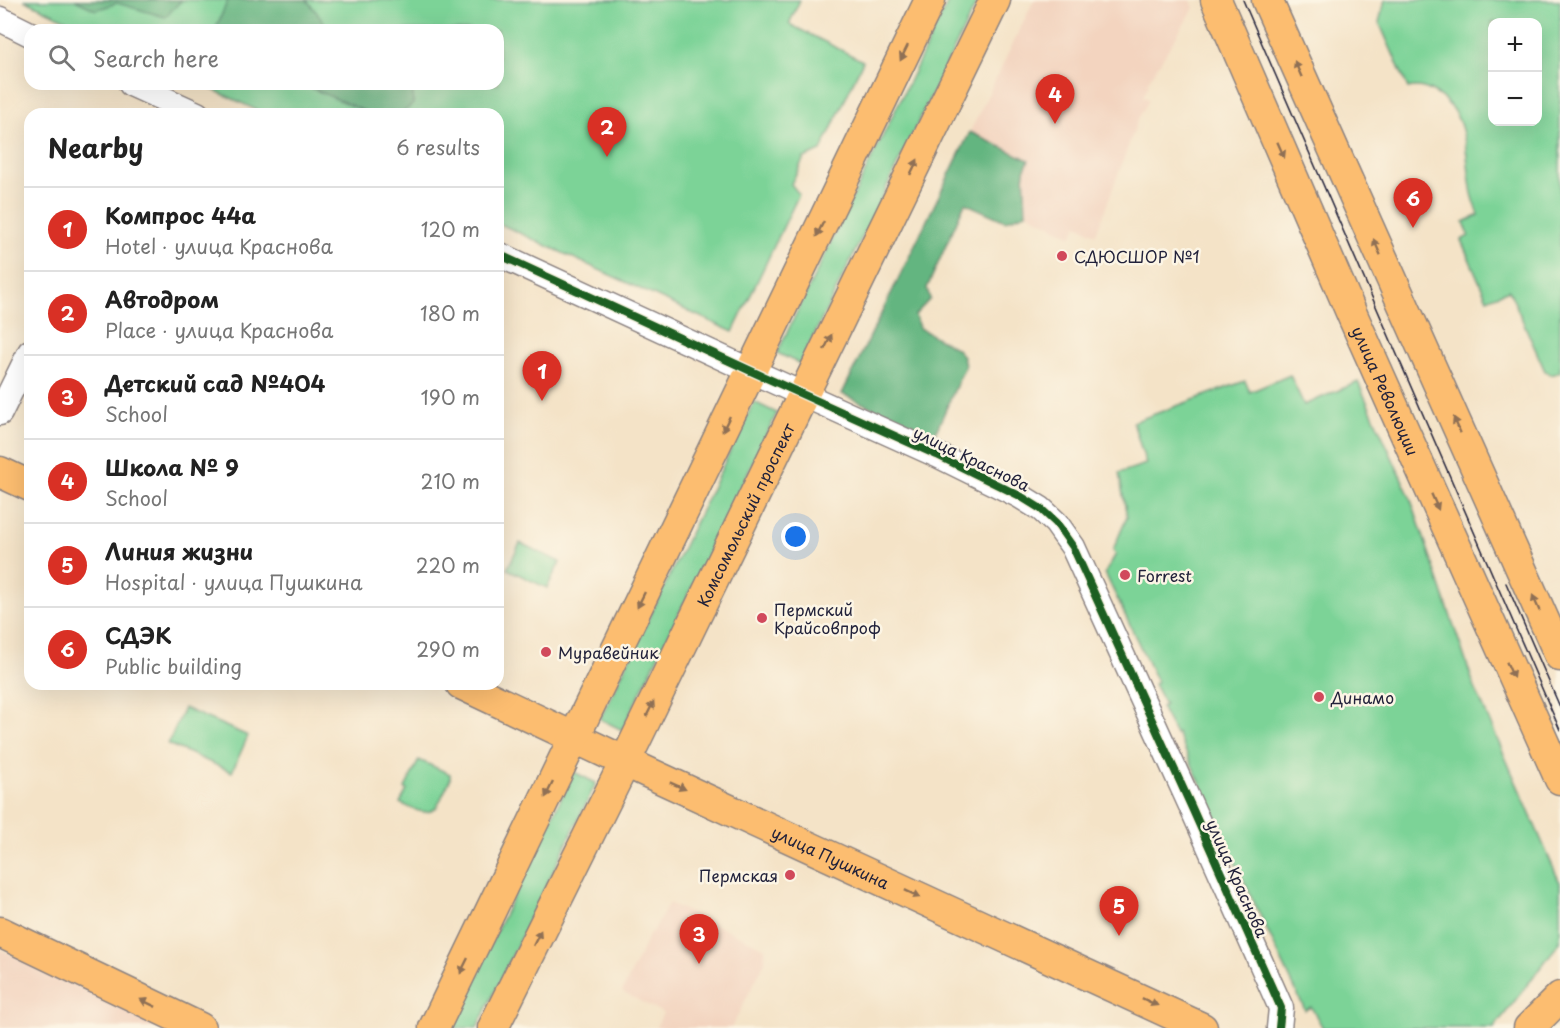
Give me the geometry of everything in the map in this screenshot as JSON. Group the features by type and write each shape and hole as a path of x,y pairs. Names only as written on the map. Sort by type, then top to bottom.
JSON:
{"main road":[{"path":"434,1028 930,0"},
{"name":"Комсомольский проспект","path":"493,1028 625,762 995,0"},
{"name":"улица Революции","path":"1216,0 1359,330 1560,779"},
{"path":"1267,0 1560,656"},
{"path":"0,472 24,483"},
{"name":"улица Пушкина","path":"474,690 1202,1028"},
{"path":"0,932 200,1028"},
{"path":"1529,1028 1560,997"}],"street":[{"path":"0,19 24,31"},
{"path":"138,90 153,105"},
{"name":"улица Краснова","path":"504,257 937,455 1020,496 1041,509 1056,523 1073,547 1196,816 1281,1008 1280,1028"},
{"path":"0,413 24,364"}],"shaded area":[{"path":"1034,0 1191,0 1194,8 1147,83 1149,84 1143,96 1149,100 1139,117 1096,234 1077,225 1072,236 1026,213 1024,171 1028,160 970,132"},
{"path":"669,903 765,948 765,962 731,1028 656,1028 663,1013 622,992 651,931 653,932"},
{"path":"0,949 169,1028 0,1028"}],"green space":[{"path":"24,0 800,0 789,24 863,61 821,151 804,158 791,184 799,194 733,332 504,226 504,108 252,108 214,90 504,90 504,24 74,24"},
{"path":"75,0 182,0 165,17 117,3 96,10"},
{"path":"228,0 307,0 325,24 218,24"},
{"path":"949,0 978,0 800,364 777,353"},
{"path":"1385,0 1560,0 1560,372 1552,375 1545,371 1509,290 1487,299 1461,240 1469,236 1464,222 1479,215 1472,191 1466,146 1459,121 1443,99 1431,91 1420,87 1408,88 1379,22"},
{"path":"316,90 413,90 413,104 408,108 357,108"},
{"path":"970,132 1029,160 1024,171 1026,213 1005,221 965,203 927,288 930,299 915,315 919,328 956,348 963,356 965,366 934,436 842,394"},
{"name":"Динамо","path":"1290,375 1304,405 1358,382 1410,497 1475,688 1560,883 1560,942 1494,1028 1323,1028 1311,1007 1305,1010 1201,790 1203,789 1177,733 1175,734 1161,707 1165,705 1154,684 1157,682 1105,573 1116,554 1113,550 1127,517 1119,473 1146,464 1133,422 1245,381 1250,392"},
{"path":"754,402 777,413 622,730 600,719"},
{"path":"520,543 560,562 547,588 507,569"},
{"path":"184,708 248,736 232,772 168,744"},
{"path":"419,760 450,774 450,780 437,807 428,812 419,811 400,803"},
{"path":"574,772 596,783 477,1028 449,1028"}],"tram line":[{"path":"1243,0 1560,730"},
{"path":"1506,583 1560,707"}],"cycle path":[{"path":"504,257 937,455 1020,496 1041,509 1056,523 1073,547 1281,1008 1279,1028"}],"place":[{"name":"Школа № 9","path":"1055,124"},
{"name":"Автодром","path":"607,157"},
{"name":"СДЭК","path":"1413,228"},
{"name":"СДЮСШОР №1","path":"1062,256"},
{"name":"Компрос 44а","path":"542,401"},
{"name":"Forrest","path":"1125,575"},
{"name":"Пермский Крайсовпроф","path":"762,618"},
{"name":"Муравейник","path":"546,652"},
{"name":"Динамо","path":"1319,697"},
{"name":"Пермская","path":"790,875"},
{"name":"Линия жизни","path":"1119,936"},
{"name":"Детский сад №404","path":"699,964"}]}
